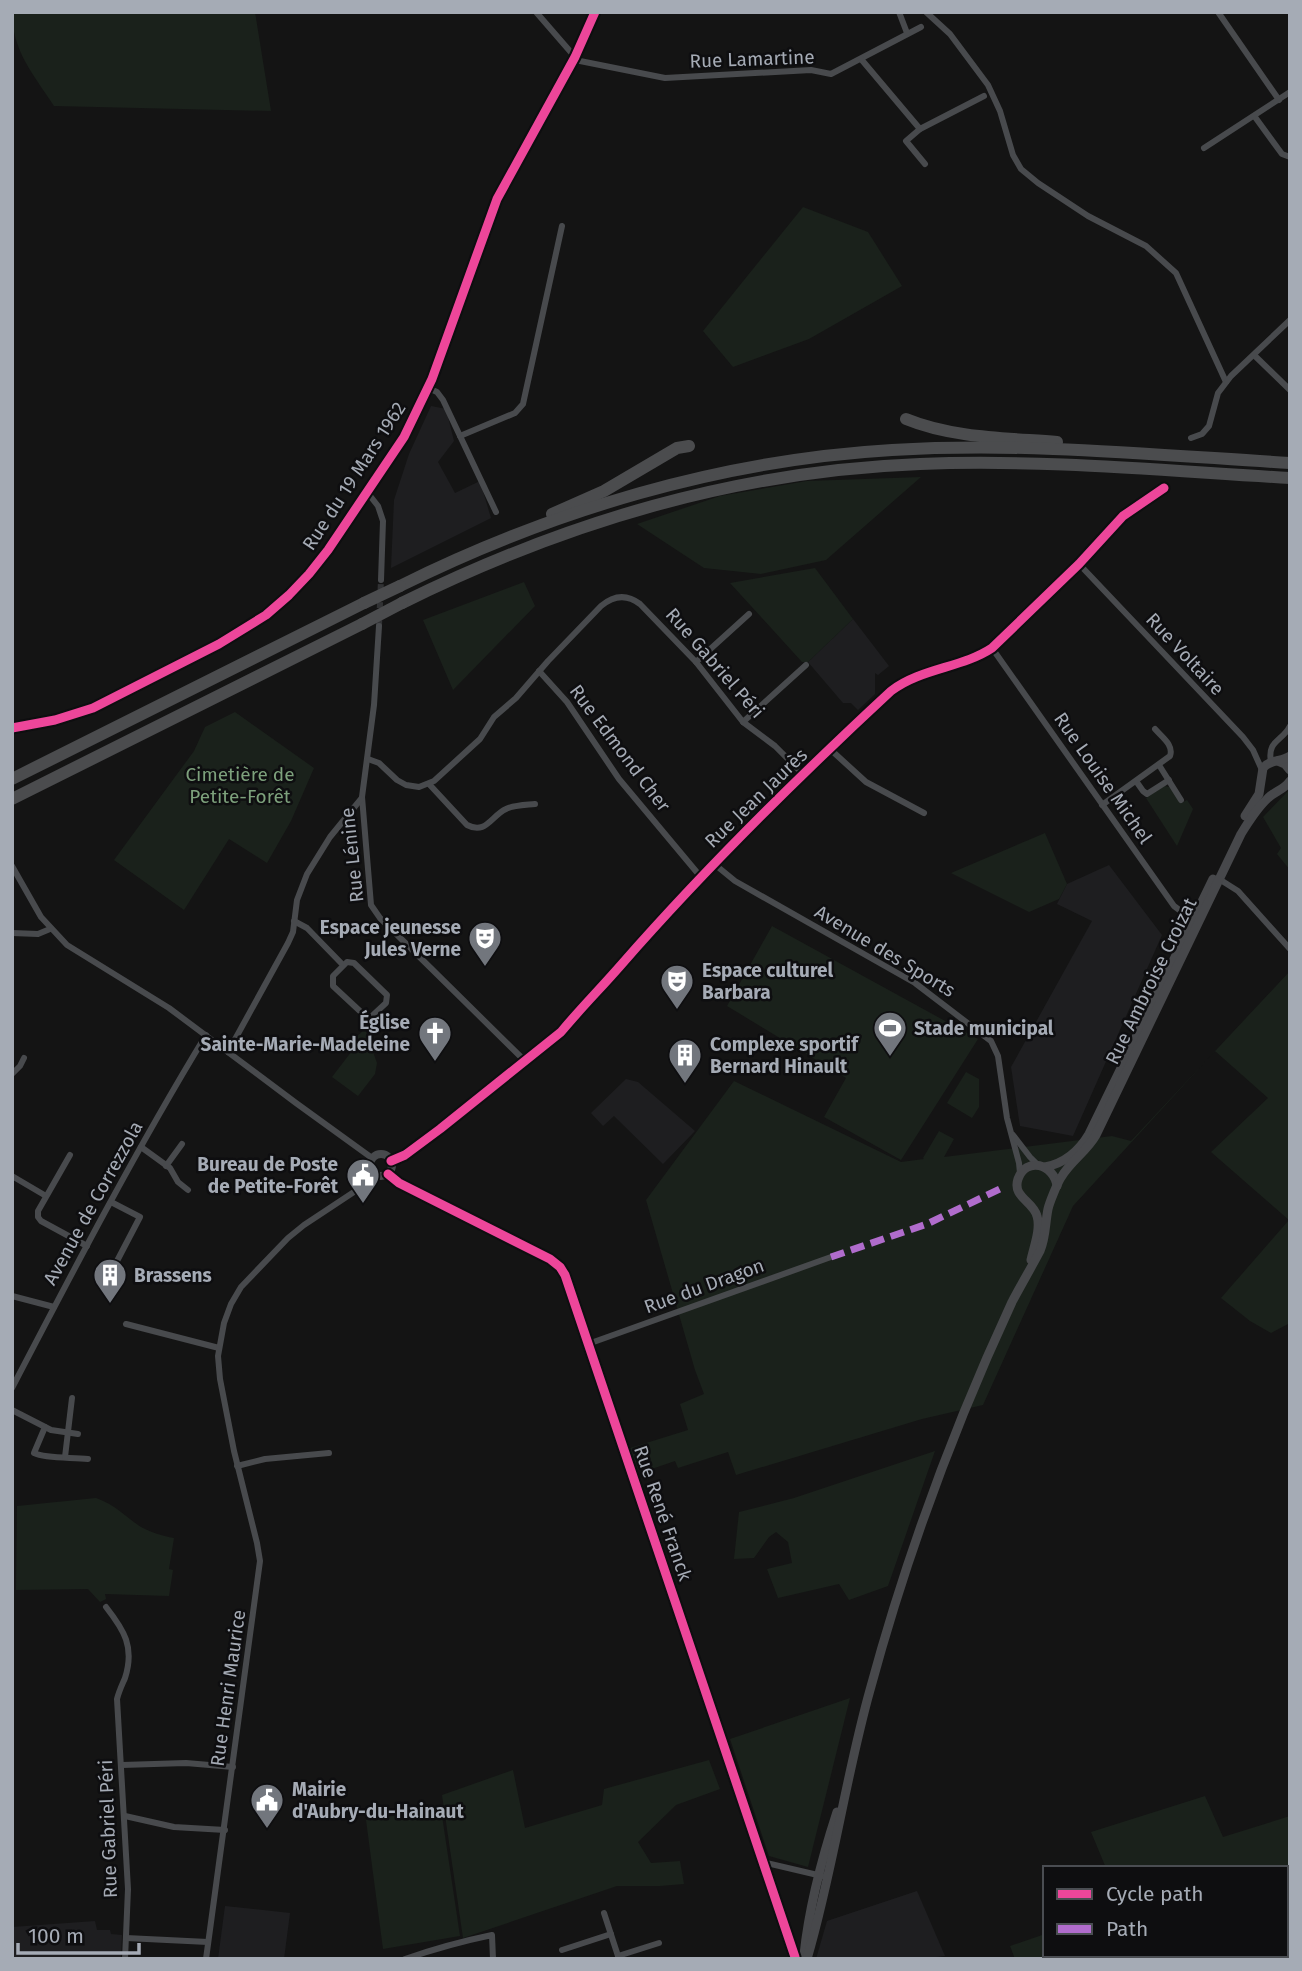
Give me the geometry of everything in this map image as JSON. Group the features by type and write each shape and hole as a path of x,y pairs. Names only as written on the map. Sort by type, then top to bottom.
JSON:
{"highway":[{"path":"906,419 946,431 1068,443 1119,453"},
{"path":"513,536 556,512 611,487 677,448 689,446"},
{"path":"12,778 459,557 579,512 671,484 812,457 956,448 1024,448 1290,463"},
{"path":"12,799 402,603 497,559 602,520 712,490 799,474 902,465 999,463 1290,478"}],"main road":[{"path":"1277,791 1267,788 1262,780 1262,770 1274,761 1290,756"},
{"path":"1274,761 1285,764 1290,770"},
{"name":"Rue Ambroise Croizat","path":"1042,1166 1058,1164 1068,1159 1087,1138 1234,835 1257,797 1262,780"},
{"name":"Rue Ambroise Croizat","path":"1057,1186 1063,1174 1088,1148 1096,1135 1238,839 1262,804 1290,781"},
{"path":"802,1958 806,1930 823,1877 827,1840 849,1773 884,1641 924,1517 975,1387 1044,1241 1051,1199 1057,1186 1054,1175 1042,1166 1028,1167 1017,1182 1018,1192 1030,1204 1037,1217 1038,1226 1029,1268"},
{"path":"1030,1204 1042,1204 1051,1199"}],"street":[{"path":"536,12 575,57"},
{"name":"Rue du 19 Mars 1962","path":"12,726 64,717 109,701 219,645 258,621 282,602 309,574 328,550 409,428 428,388 497,199 575,57 595,12"},
{"path":"899,12 907,33"},
{"path":"926,12 954,38 985,80 1000,111 1013,155 1021,169 1088,216 1153,251 1176,273 1226,382"},
{"path":"1217,12 1279,100"},
{"name":"Rue Lamartine","path":"575,57 583,61 670,78 811,70 831,74 921,27"},
{"path":"566,47 577,42 586,33"},
{"path":"861,58 920,129"},
{"path":"1204,148 1290,92"},
{"path":"925,164 906,141 920,129 984,96"},
{"path":"1255,117 1282,154 1290,157"},
{"path":"460,436 514,413 523,404 562,226"},
{"path":"1191,438 1202,434 1210,424 1217,396 1226,382 1290,320"},
{"path":"1254,355 1290,390"},
{"path":"428,388 440,395 496,512"},
{"name":"Rue Jean Jaurès","path":"391,1161 414,1149 561,1032 713,863 900,684 930,671 981,655 992,648 1079,564 1126,513 1164,488"},
{"path":"367,492 380,510 383,520 381,580"},
{"name":"Rue Voltaire","path":"1079,564 1243,737 1253,750 1262,770"},
{"name":"Rue Gabriel Péri","path":"429,784 480,738 494,717 516,698 601,606 611,599 622,597 640,604 696,662 743,722 775,746 804,775"},
{"path":"696,662 749,614"},
{"name":"Rue Lénine","path":"379,626 375,698 362,797 370,901 380,918 525,1061"},
{"name":"Rue Louise Michel","path":"992,648 1174,906 1182,912 1196,914"},
{"path":"743,722 806,665"},
{"name":"Rue Edmond Cher","path":"539,671 563,698 619,779 700,877"},
{"path":"1274,761 1269,751 1271,746 1290,726"},
{"path":"1102,805 1168,758 1172,751 1155,729"},
{"path":"831,750 869,784 924,813"},
{"path":"368,760 383,766 406,785 419,787 429,784 467,825 475,828 484,827 507,808 534,804"},
{"path":"1159,765 1181,800"},
{"path":"1136,782 1147,794 1168,780"},
{"path":"228,1052 289,943 298,895 314,863 334,831 362,797"},
{"name":"Avenue des Sports","path":"713,863 735,881 915,983 989,1039 996,1047 1020,1175"},
{"path":"12,866 31,903 50,929 78,952 169,1008 372,1158"},
{"path":"1219,879 1238,891 1290,949"},
{"path":"294,921 307,928 343,965"},
{"path":"12,933 38,934 50,929"},
{"path":"349,961 354,963 386,992 386,1003 374,1015 364,1015 333,986 333,976 343,965 349,961"},
{"name":"Avenue de Correzzola","path":"12,1388 141,1147 206,1035"},
{"path":"12,1074 24,1058"},
{"path":"1010,1130 1021,1147 1042,1166"},
{"path":"166,1166 183,1144"},
{"path":"141,1147 166,1166 188,1190"},
{"path":"378,1154 387,1156 391,1161 388,1174 382,1176 375,1175 370,1167 372,1158 378,1154"},
{"path":"70,1155 37,1213 39,1220 87,1246"},
{"name":"Rue René Franck","path":"388,1174 393,1180 558,1264 565,1275 762,1862 802,1958"},
{"name":"Rue Henri Maurice","path":"206,1959 260,1561 228,1424 219,1367 219,1348 228,1310 245,1281 300,1229 369,1182 375,1175"},
{"path":"12,1176 46,1196"},
{"path":"111,1202 140,1217 117,1261"},
{"name":"Rue du Dragon","path":"588,1344 831,1257"},
{"path":"12,1296 54,1307"},
{"path":"126,1324 219,1348"},
{"path":"65,1457 72,1398"},
{"path":"12,1410 55,1431 78,1434"},
{"path":"45,1427 34,1453 43,1457 88,1459"},
{"path":"237,1466 265,1459 329,1453"},
{"name":"Rue Gabriel Péri","path":"106,1607 121,1626 128,1645 126,1674 117,1699 128,1889 125,1959"},
{"path":"122,1765 179,1762 233,1768"},
{"path":"125,1816 174,1827 225,1830"},
{"path":"762,1862 823,1877"},
{"path":"604,1913 618,1957 659,1943"},
{"path":"562,1950 611,1934"},
{"path":"405,1959 492,1935 493,1959"},
{"path":"126,1938 208,1942"}],"shaded area":[{"path":"431,406 446,409 454,441 438,462 455,493 480,481 491,518 391,568 394,500 409,454"},
{"path":"853,619 889,666 878,675 875,673 875,694 858,710 851,703 843,703 808,662"},
{"path":"1109,865 1162,935 1073,1136 1020,1126 1011,1067 1092,921 1057,904 1067,884"},
{"path":"626,1079 638,1082 695,1131 663,1164 614,1116 603,1126 591,1113"},
{"path":"917,1891 945,1956 920,1959 816,1959 827,1921"},
{"path":"225,1906 290,1913 284,1959 218,1959"},
{"path":"95,1921 97,1930 110,1930 111,1934 122,1935 121,1957 12,1959 12,1927"}],"green space":[{"path":"12,12 255,12 271,111 54,106 20,51"},
{"path":"803,207 868,232 902,286 809,339 733,367 703,331"},
{"path":"921,477 826,560 761,574 704,568 637,524 720,496 807,481"},
{"path":"815,568 853,619 808,662 802,662 730,583"},
{"path":"524,582 535,606 453,690 423,620"},
{"name":"Cimetière de Petite-Forêt","path":"235,712 314,768 291,821 267,863 229,839 184,910 114,860 194,751 205,727"},
{"path":"1164,786 1170,787 1181,803 1187,800 1193,809 1177,846 1146,798"},
{"path":"1290,789 1290,870 1277,854 1281,848 1263,817"},
{"path":"1045,833 1067,884 1059,899 1029,912 951,873"},
{"name":"Stade municipal","path":"772,926 978,1039 901,1160 824,1117 846,1078 727,1006"},
{"path":"1290,971 1290,1323 1271,1333 1250,1321 1221,1298 1289,1220 1211,1152 1268,1098 1215,1051"},
{"path":"365,1029 377,1063 375,1074 358,1096 332,1077 355,1047 351,1042"},
{"path":"1207,1060 1073,1206 983,1405 922,1419 736,1475 728,1452 678,1468 675,1461 646,1471 645,1468 638,1470 630,1448 688,1430 680,1404 704,1394 646,1200 734,1081 901,1162 924,1159 939,1131 954,1139 944,1157 1112,1136 1131,1141"},
{"path":"966,1072 979,1079 979,1107 972,1118 947,1103"},
{"path":"935,1451 888,1586 849,1600 839,1584 778,1598 767,1569 792,1563 788,1542 776,1532 769,1537 754,1558 734,1559 739,1512 794,1498"},
{"path":"96,1498 115,1507 145,1529 174,1538 169,1569 173,1570 169,1596 105,1594 106,1599 100,1602 88,1589 16,1590 17,1506"},
{"path":"850,1698 808,1867 769,1856 730,1739"},
{"path":"709,1760 720,1789 676,1805 638,1842 651,1863 680,1861 684,1884 617,1886 463,1938 442,1795 513,1770 525,1828 602,1805 604,1789"},
{"path":"1205,1796 1223,1837 1290,1816 1290,1959 1015,1959 1010,1946 1043,1935 1043,1957 1288,1957 1288,1866 1105,1866 1091,1832"},
{"path":"441,1809 460,1936 383,1949 366,1820"}],"tunnel":[{"path":"379,626 381,580"}],"marked path":[{"path":"831,1257 927,1224 1004,1187"}],"cycle path":[{"path":"12,728 55,720 93,708 219,644 266,615 309,574 404,437 432,379 497,199 575,57 595,12"},
{"path":"391,1161 405,1155 440,1129 561,1032 719,859 891,691 915,677 968,660 992,648 1079,564 1123,516 1164,488"},
{"path":"388,1174 399,1183 550,1259 565,1275 795,1957"}],"place":[{"name":"Espace jeunesse Jules Verne","path":"485,968"},
{"name":"Espace culturel Barbara","path":"677,1011"},
{"name":"Stade municipal","path":"890,1058"},
{"name":"Église Sainte-Marie-Madeleine","path":"435,1063"},
{"name":"Complexe sportif Bernard Hinault","path":"685,1085"},
{"name":"Bureau de Poste de Petite-Forêt","path":"363,1205"},
{"name":"Brassens","path":"110,1305"},
{"name":"Mairie d'Aubry-du-Hainaut","path":"267,1830"}]}
